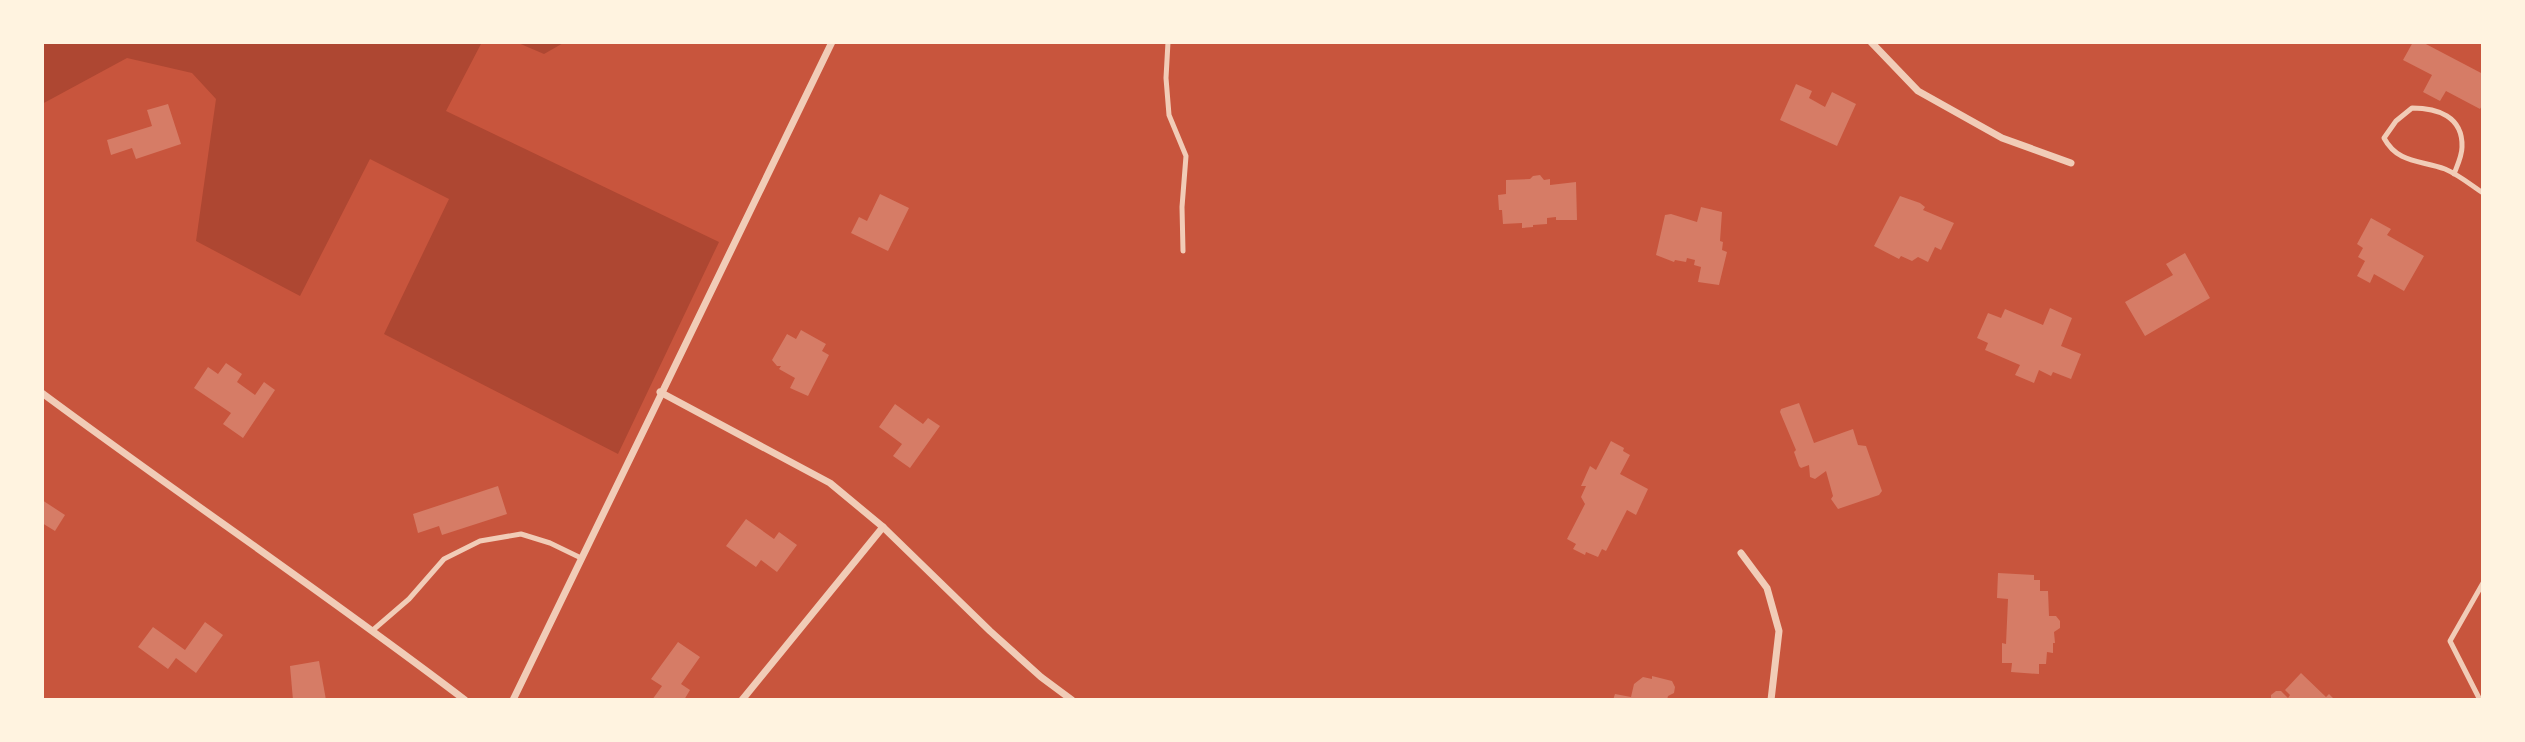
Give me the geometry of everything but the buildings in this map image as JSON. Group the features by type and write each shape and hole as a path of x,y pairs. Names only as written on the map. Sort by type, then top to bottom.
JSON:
{"street":[{"path":"513,700 832,42"},
{"path":"1871,42 1918,91 2002,138 2071,163"},
{"path":"660,392 830,482 883,527 1041,677 1072,700"},
{"path":"42,393 373,630 465,700"},
{"path":"741,700 883,527"},
{"path":"1741,553 1767,588 1779,631 1771,700"}],"lane":[{"path":"1168,42 1166,78 1170,115 1186,156 1182,207 1183,251"},
{"path":"2454,174 2462,148 2459,130 2449,117 2432,108 2412,108 2396,121 2384,138 2391,150 2403,158 2447,170 2483,193"},
{"path":"373,630 409,599 444,559 480,541 521,534 550,543 581,558"},
{"path":"2480,700 2450,641 2483,583"}],"shaded area":[{"path":"42,42 482,42 446,111 719,242 618,454 384,334 449,199 370,159 300,296 196,241 216,99 192,73 127,58 42,104"},
{"path":"516,42 565,42 544,54"}]}
